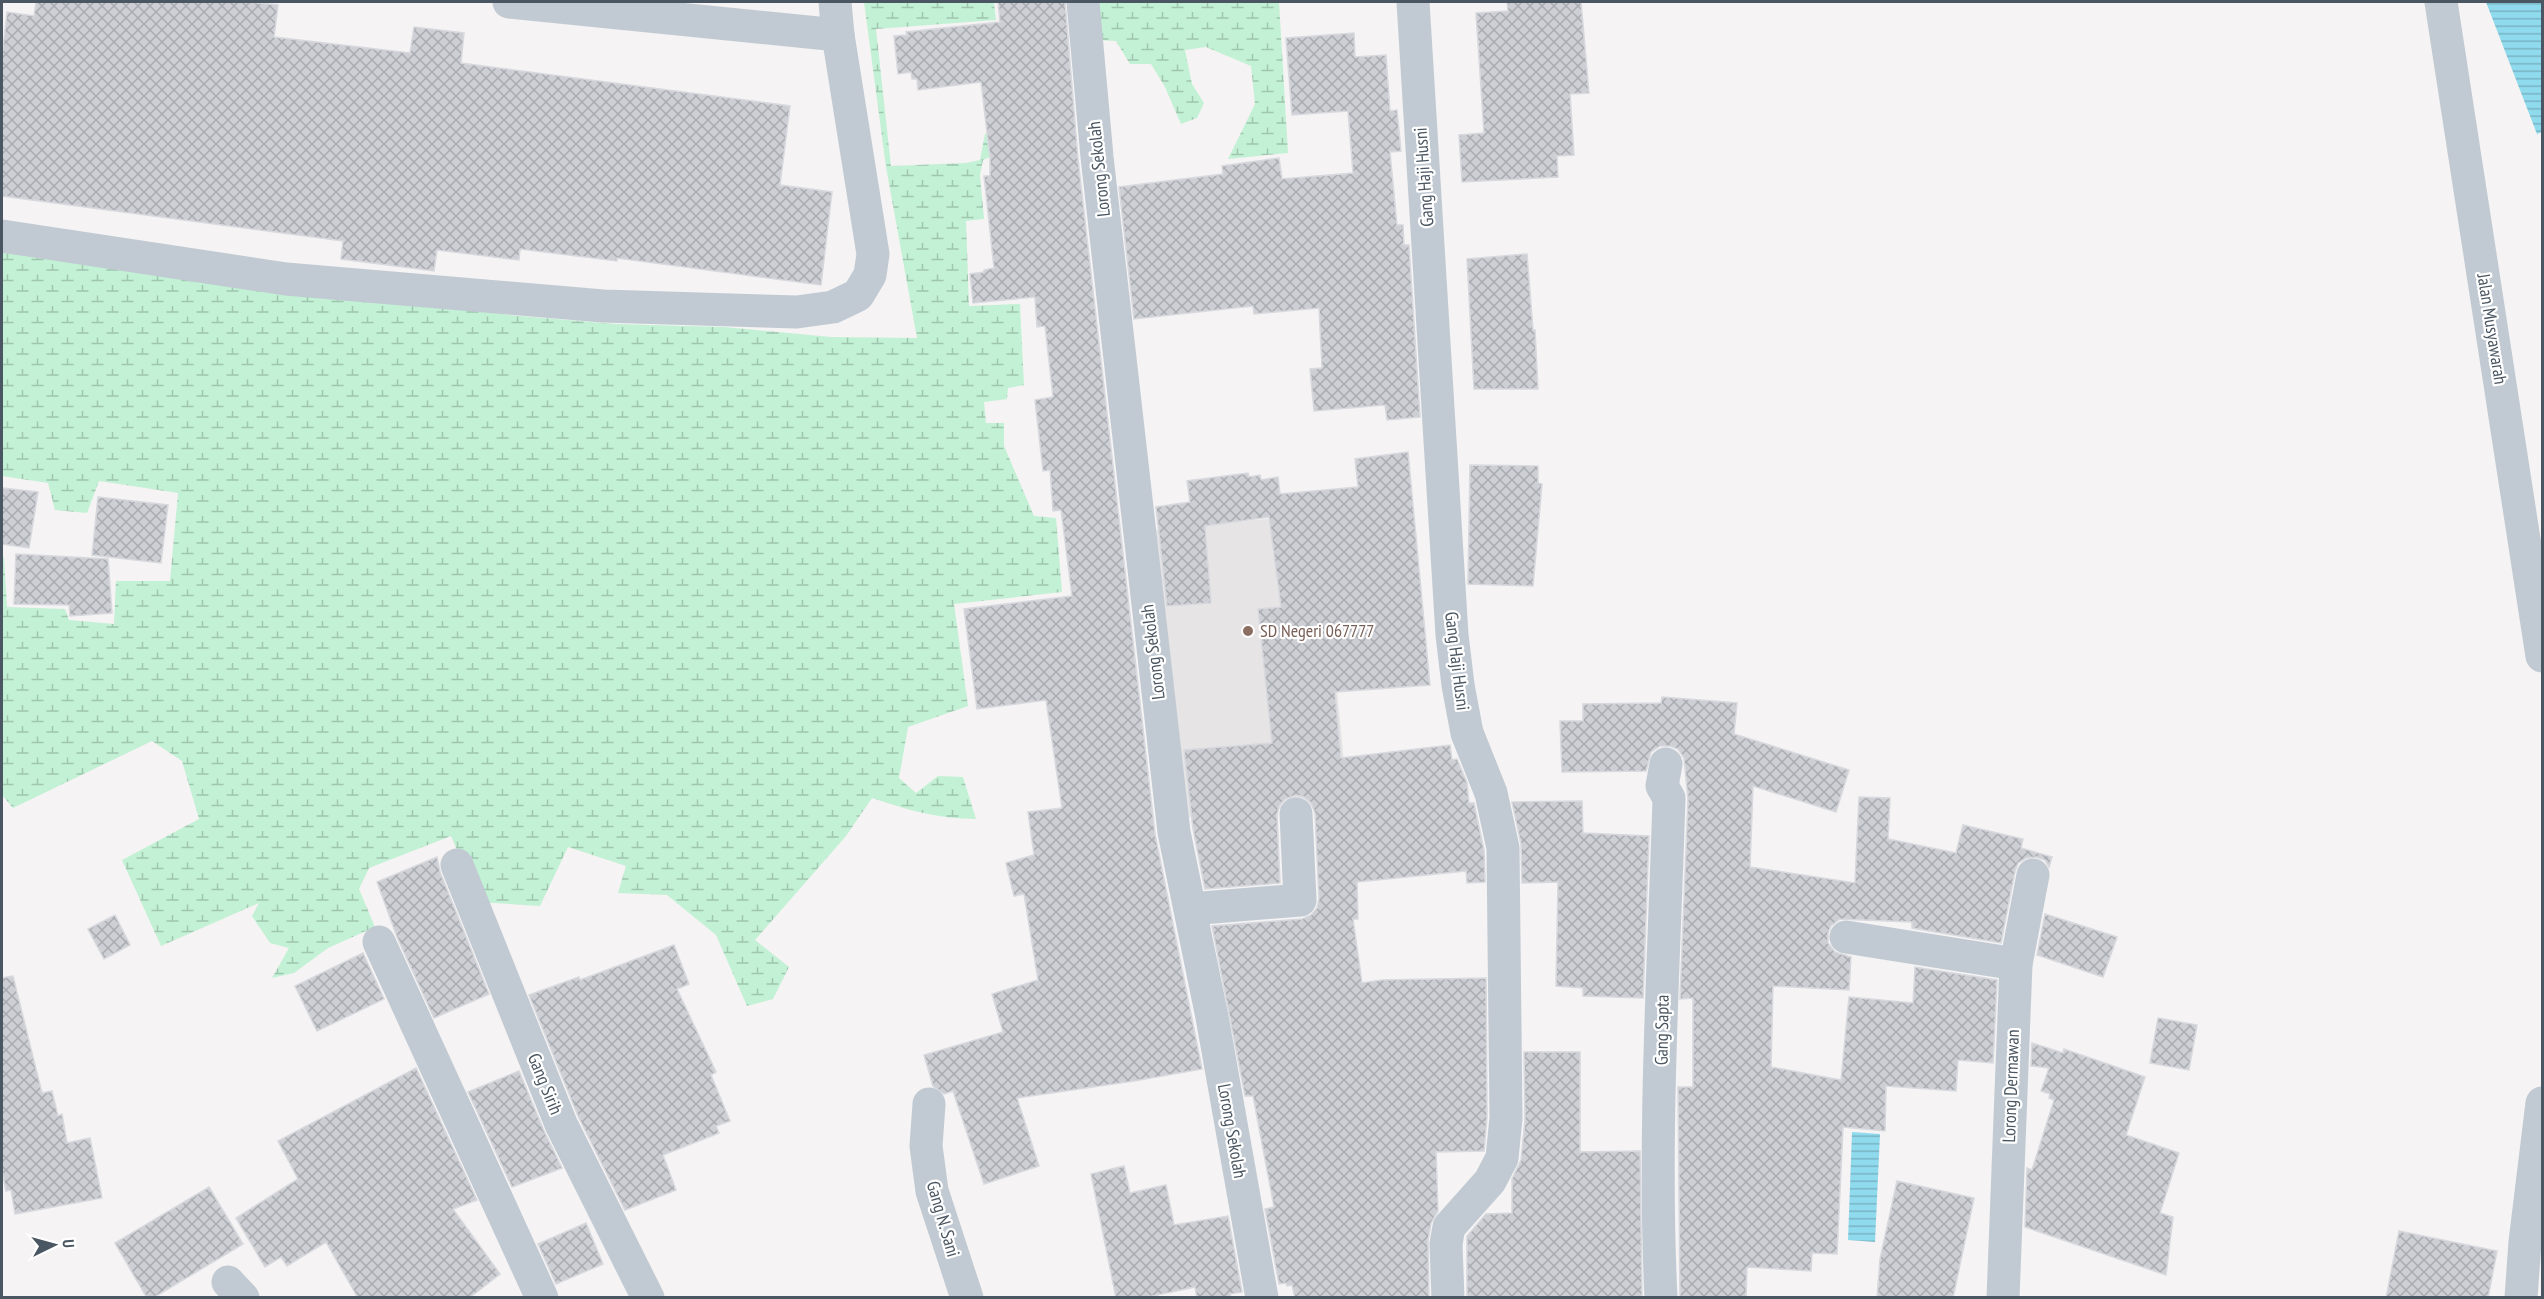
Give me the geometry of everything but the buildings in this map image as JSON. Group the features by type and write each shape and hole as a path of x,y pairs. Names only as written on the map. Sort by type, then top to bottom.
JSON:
{"street":[{"path":"509,2 838,35"},
{"path":"2,236 309,281 603,306 797,312 833,307 858,295 870,275 873,254 838,35 835,2"},
{"name":"Lorong Sekolah","path":"1083,2 1097,157 1174,832 1262,1298"},
{"name":"Gang Haji Husni","path":"1413,2 1453,645 1467,733 1491,793 1503,848 1506,1118 1502,1158 1490,1181 1449,1227 1446,1244 1448,1298"},
{"name":"Jalan Musyawarah","path":"2441,2 2542,656"},
{"name":"Gang Sapta","path":"1661,1298 1658,1238 1669,798 1662,786 1666,764"},
{"path":"1190,909 1300,900 1296,814"},
{"name":"Gang Sirih","path":"457,865 561,1124 648,1298"},
{"name":"Lorong Dermawan","path":"2003,1298 2016,964 2033,875"},
{"path":"1846,937 2016,964"},
{"path":"379,942 542,1298"},
{"path":"2521,1298 2525,1242 2542,1102"},
{"name":"Gang N. Sani","path":"929,1104 926,1146 932,1191 967,1298"}],"shaded area":[{"name":"SD Negeri 067777","path":"1320,514 1348,803 1181,818 1153,530"}],"green space":[{"path":"864,2 994,2 996,20 876,29 891,166 966,163 980,160 985,134 996,132 999,153 983,160 980,175 984,219 966,221 969,306 1020,304 1024,385 1008,388 1007,399 984,402 986,423 1004,423 1004,446 1034,516 1056,518 1062,592 954,604 968,706 908,727 899,778 916,793 938,776 963,777 976,819 923,813 872,798 846,836 755,940 789,967 773,999 747,1006 716,935 667,895 618,893 626,866 568,847 540,906 479,902 451,836 369,868 359,889 375,927 328,948 294,973 272,978 289,948 270,943 252,916 259,903 161,946 122,860 199,819 182,761 152,741 13,808 2,795 2,557 4,557 7,607 65,609 69,620 114,624 116,581 170,581 178,493 99,481 87,513 55,510 48,483 2,476 2,249 422,301 509,315 616,324 724,327 831,337 917,338 886,167"},
{"path":"1279,2 1288,153 1228,159 1255,104 1251,66 1206,47 1185,50 1192,84 1204,103 1197,118 1181,124 1165,87 1151,64 1130,64 1116,41 1098,40 1094,3"}],"water":[{"path":"2486,2 2542,2 2542,132 2537,134"},
{"path":"1852,1132 1880,1134 1875,1242 1848,1240"}],"place":[{"name":"SD Negeri 067777","path":"1248,631"}]}
